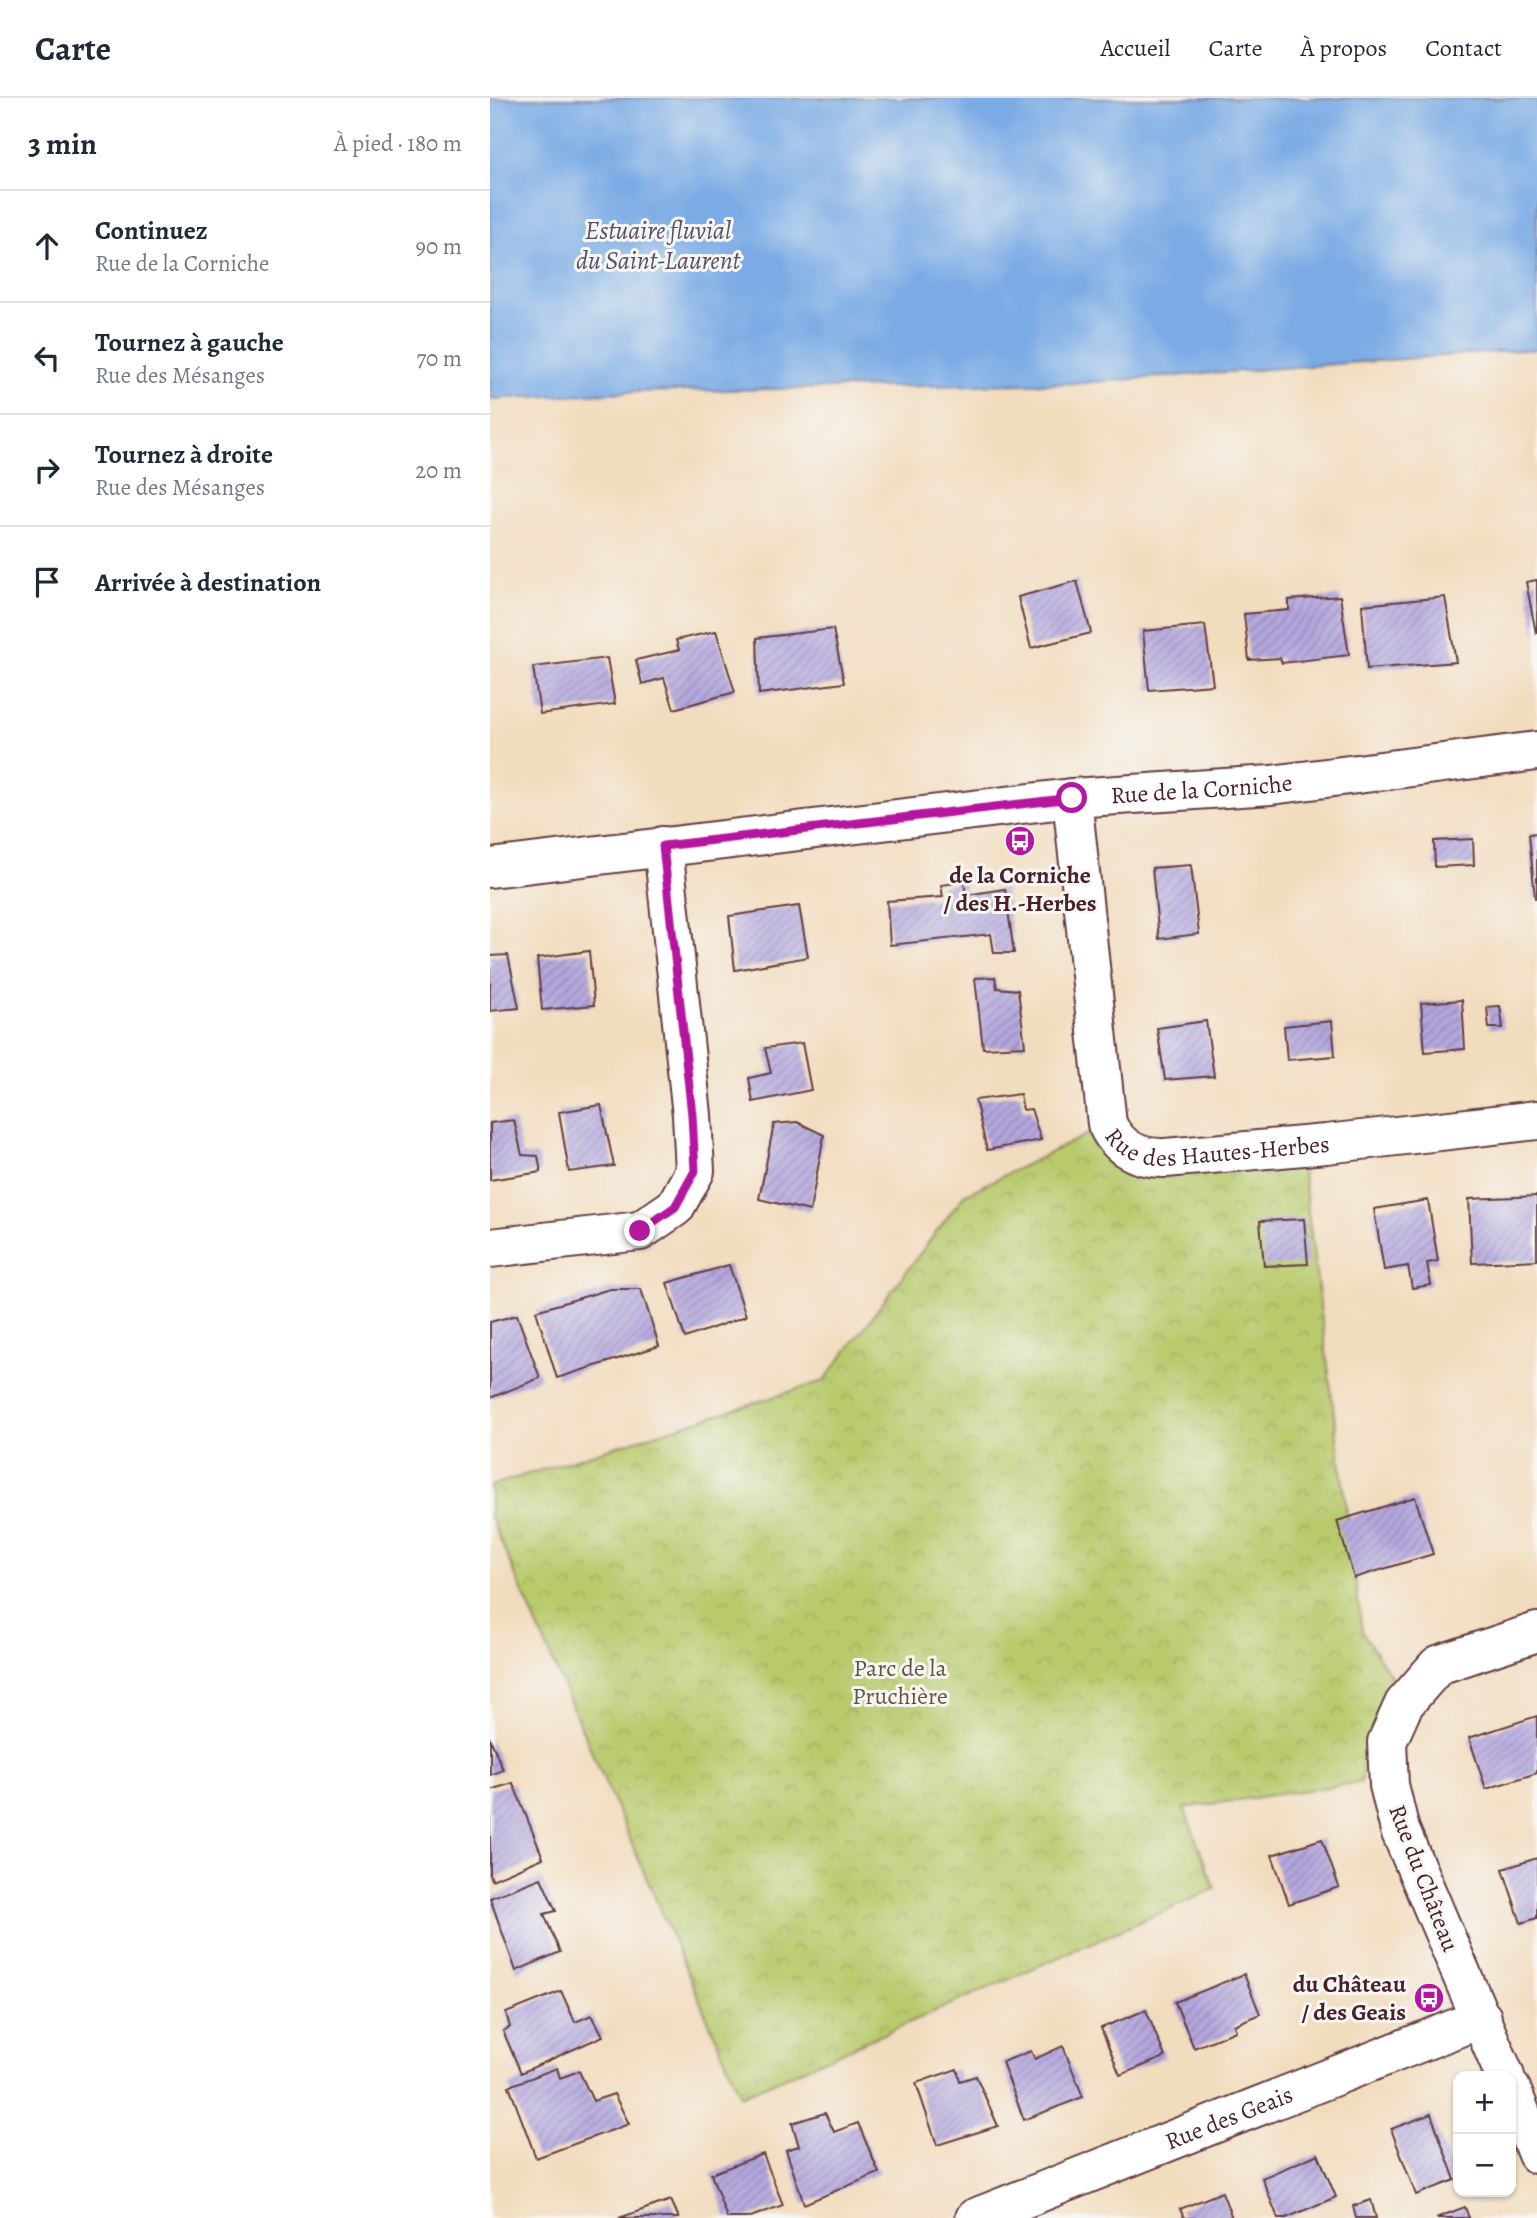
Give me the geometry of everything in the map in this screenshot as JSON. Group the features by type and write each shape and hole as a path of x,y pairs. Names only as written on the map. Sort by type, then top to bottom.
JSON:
{"street":[{"name":"Rue de la Corniche","path":"490,868 1072,798 1271,785 1537,751"},
{"name":"Rue des Hautes-Herbes","path":"1072,798 1107,1124 1112,1134 1129,1150 1153,1159 1326,1144 1537,1120"},
{"path":"490,1248 640,1231 675,1207 695,1171 692,1115 663,846"},
{"name":"Rue du Château","path":"1503,2071 1400,1830 1389,1785 1387,1742 1404,1704 1438,1665 1537,1632"},
{"name":"Rue des Geais","path":"975,2218 1482,2018"},
{"path":"1516,2102 1537,2154"}],"green space":[{"name":"Parc de la Pruchière","path":"1088,1134 1103,1155 1125,1169 1302,1165 1362,1631 1392,1678 1365,1755 1361,1782 1184,1808 1215,1889 741,2096 490,1517 490,1486 824,1381 964,1195"}],"water":[{"name":"Estuaire fluvial du Saint-Laurent","path":"490,98 1537,98 1537,349 1080,383 627,392 490,399"}],"building":[{"path":"1537,580 1537,633 1536,633 1526,582"},
{"path":"1077,581 1091,633 1031,648 1018,597"},
{"path":"1340,596 1349,655 1282,663 1280,658 1249,660 1244,614 1289,610 1289,600"},
{"path":"1445,597 1456,662 1367,669 1362,605"},
{"path":"1205,625 1213,685 1149,690 1143,631"},
{"path":"833,629 844,683 759,694 757,638"},
{"path":"716,631 735,692 674,709 664,678 642,684 636,660 679,650 676,640"},
{"path":"607,658 615,704 540,714 533,667"},
{"path":"1537,833 1537,898 1535,898 1529,834"},
{"path":"1473,839 1474,865 1435,867 1434,841"},
{"path":"1191,865 1199,934 1159,939 1152,868"},
{"path":"964,882 966,895 1005,889 1014,953 994,953 991,934 890,945 887,901 943,897 941,885"},
{"path":"799,906 808,957 735,970 729,916"},
{"path":"589,951 594,1005 542,1010 537,958"},
{"path":"508,955 519,1008 490,1011 490,956"},
{"path":"995,977 997,988 1018,990 1025,1046 983,1048 975,978"},
{"path":"1462,1000 1465,1049 1425,1052 1421,1003"},
{"path":"1500,1006 1503,1028 1489,1028 1487,1007"},
{"path":"1206,1021 1214,1076 1165,1080 1157,1028"},
{"path":"1332,1021 1335,1056 1287,1060 1284,1026"},
{"path":"802,1043 811,1090 753,1102 749,1078 771,1073 765,1048"},
{"path":"1020,1094 1023,1110 1031,1109 1041,1140 987,1150 975,1100"},
{"path":"601,1105 614,1166 569,1172 559,1112"},
{"path":"514,1120 522,1155 538,1156 541,1172 490,1180 490,1123"},
{"path":"797,1122 824,1135 810,1211 759,1199 774,1124"},
{"path":"1537,1196 1537,1260 1472,1263 1469,1199"},
{"path":"1428,1200 1438,1261 1427,1263 1431,1285 1412,1288 1408,1266 1384,1270 1374,1209"},
{"path":"1304,1219 1308,1264 1264,1266 1260,1221"},
{"path":"729,1265 746,1316 685,1338 667,1283"},
{"path":"610,1289 641,1289 659,1346 557,1378 536,1311"},
{"path":"517,1315 540,1378 490,1398 490,1322"},
{"path":"1415,1497 1433,1554 1354,1578 1337,1521"},
{"path":"1537,1716 1537,1773 1486,1789 1469,1738"},
{"path":"490,1738 503,1770 490,1775"},
{"path":"513,1783 543,1858 492,1880 490,1790"},
{"path":"1322,1839 1339,1887 1289,1904 1272,1855"},
{"path":"1537,1858 1537,1918 1521,1923 1503,1869"},
{"path":"541,1878 556,1911 544,1914 560,1952 516,1971 490,1898"},
{"path":"1244,1974 1260,2014 1234,2025 1236,2031 1194,2048 1175,2002"},
{"path":"561,1991 575,2022 592,2015 603,2036 521,2073 503,2031 510,2027 506,2013"},
{"path":"1146,2010 1165,2057 1120,2075 1101,2028"},
{"path":"1063,2046 1083,2097 1024,2120 1002,2062 1031,2051 1035,2059"},
{"path":"557,2068 560,2078 579,2071 593,2101 614,2094 629,2124 536,2158 509,2086"},
{"path":"957,2069 960,2081 976,2076 998,2126 937,2145 916,2083"},
{"path":"825,2113 834,2132 858,2123 879,2173 804,2204 786,2150 799,2146 792,2123"},
{"path":"1431,2114 1453,2181 1416,2195 1391,2129"},
{"path":"763,2154 783,2205 748,2218 727,2218 711,2174"},
{"path":"1318,2154 1336,2197 1286,2218 1278,2218 1262,2178"},
{"path":"1222,2192 1232,2218 1184,2218 1180,2209"},
{"path":"671,2200 679,2218 619,2218"},
{"path":"1371,2200 1376,2218 1356,2218 1353,2206"},
{"path":"1465,2207 1469,2218 1436,2218"}],"place":[{"name":"de la Corniche / des H.-Herbes","path":"1020,841"},
{"name":"du Château / des Geais","path":"1429,1998"}],"route":[{"path":"640,1231 675,1207 695,1171 692,1115 663,846 1072,798"}]}
